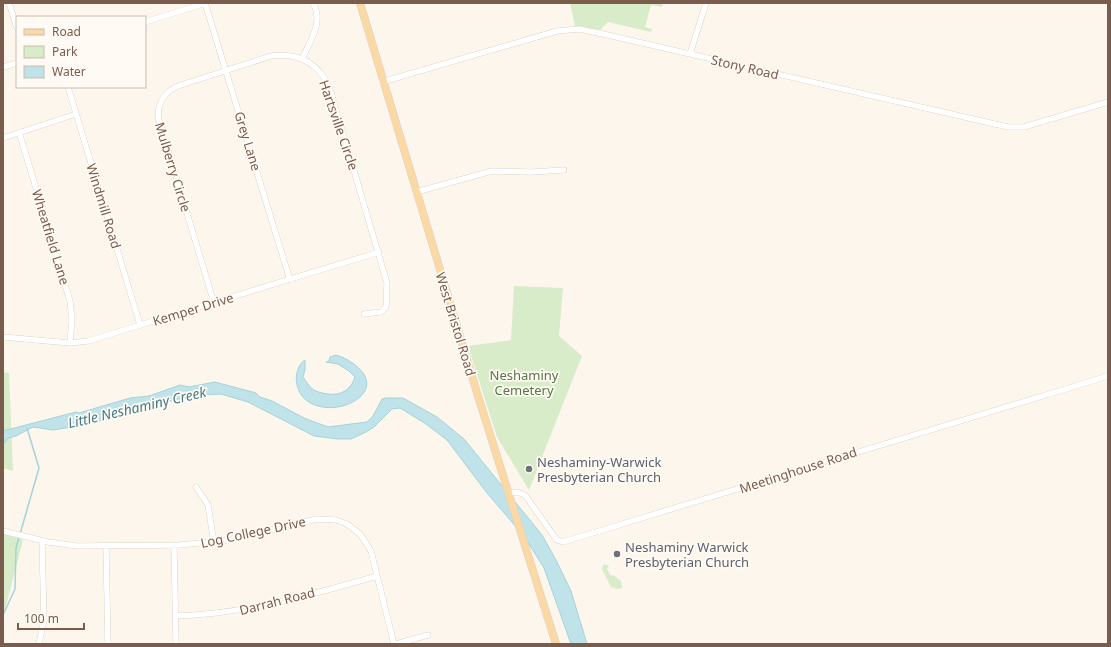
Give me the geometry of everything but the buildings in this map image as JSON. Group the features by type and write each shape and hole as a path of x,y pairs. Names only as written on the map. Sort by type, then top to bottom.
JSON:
{"main road":[{"name":"West Bristol Road","path":"360,3 382,82 508,494 556,644"}],"street":[{"path":"9,3 16,25"},
{"path":"146,22 205,3"},
{"name":"Grey Lane","path":"205,3 290,280"},
{"path":"302,59 318,21 313,3"},
{"path":"690,54 706,3"},
{"name":"Stony Road","path":"382,82 557,31 569,29 584,30 858,94 1012,128 1024,127 1043,122 1108,102"},
{"name":"Hartsville Circle","path":"226,71 271,56 285,55 302,59 317,68 328,84 387,283 387,304 381,312 364,314"},
{"path":"3,67 16,63"},
{"name":"Mulberry Circle","path":"214,303 159,120 158,110 164,96 171,89 226,71"},
{"name":"Windmill Road","path":"68,88 140,325"},
{"path":"3,138 76,114"},
{"name":"Wheatfield Lane","path":"19,132 70,301 72,315 70,343"},
{"path":"416,192 492,171 532,172 564,170"},
{"name":"Kemper Drive","path":"3,337 70,343 88,341 379,252"},
{"name":"Meetinghouse Road","path":"508,494 517,492 525,495 557,540 563,542 1108,376"},
{"path":"196,487 208,506 214,543"},
{"name":"Log College Drive","path":"3,531 42,541 77,546 106,547 174,545 214,543 317,519 330,519 347,524 364,539 371,552 395,644"},
{"path":"39,644 44,620 42,541"},
{"path":"174,545 176,644"},
{"path":"106,547 108,644"},
{"name":"Darrah Road","path":"176,616 206,615 239,611 377,576"},
{"path":"395,644 428,635"}],"green space":[{"path":"570,3 663,3 662,7 651,5 645,27 652,29 651,32 608,22 600,30 575,26"},
{"name":"Neshaminy Cemetery","path":"514,286 563,288 559,336 582,356 529,490 497,437 468,346 511,340"},
{"path":"3,372 9,373 13,471 3,468"},
{"path":"3,533 23,540 3,617"},
{"path":"604,564 609,566 607,569 611,576 613,575 621,581 622,588 617,589 611,587 602,569"}],"water":[{"path":"336,355 349,361 361,370 367,383 366,389 354,402 345,405 325,407 315,405 307,401 301,394 296,382 298,368 305,360 303,377 314,390 322,393 334,394 349,388 355,377 338,364 326,362 329,361 330,357"},
{"name":"Little Neshaminy Creek","path":"215,382 256,393 260,397 272,401 304,418 328,427 367,422 373,416 382,399 386,398 403,398 437,417 464,439 542,535 571,591 587,644 571,644 544,568 524,536 487,493 447,440 426,424 400,408 392,409 374,427 366,432 351,439 338,439 314,436 248,402 221,394 202,395 174,400 84,425 53,430 33,427 16,436 8,438 3,445 3,431 76,412 79,413 130,398 149,396 180,385 189,387"}],"waterway":[{"path":"3,615 15,589 16,548 39,468 27,428"}],"place":[{"name":"Neshaminy-Warwick Presbyterian Church","path":"529,469"},
{"name":"Neshaminy Warwick Presbyterian Church","path":"617,554"}]}
